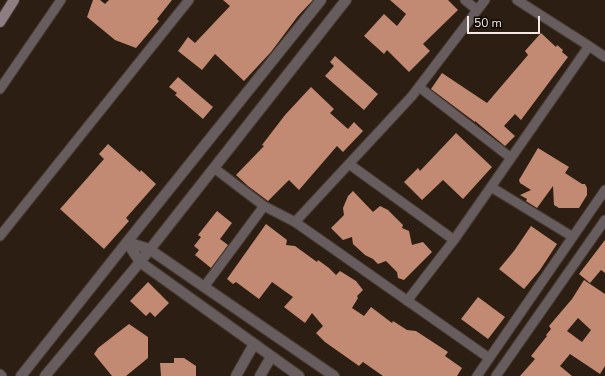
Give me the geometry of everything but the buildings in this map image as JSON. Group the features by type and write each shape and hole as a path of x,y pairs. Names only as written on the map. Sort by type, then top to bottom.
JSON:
{"main road":[{"path":"0,22 14,0"}],"street":[{"path":"0,89 61,0"},
{"path":"0,236 189,0"},
{"path":"21,376 321,0"},
{"path":"45,376 140,262 346,0"},
{"path":"465,0 477,10"},
{"path":"295,222 412,96 485,0"},
{"path":"517,0 605,57"},
{"path":"407,301 454,240 590,46"},
{"path":"419,87 511,158"},
{"path":"349,164 454,240"},
{"path":"214,168 264,206 295,222 489,358"},
{"path":"491,187 573,237"},
{"path":"477,376 605,190"},
{"path":"204,288 264,206"},
{"path":"496,376 605,220"},
{"path":"127,242 149,249 334,376"},
{"path":"127,242 140,262 299,376"},
{"path":"236,376 254,344"},
{"path":"260,376 271,357"}]}
